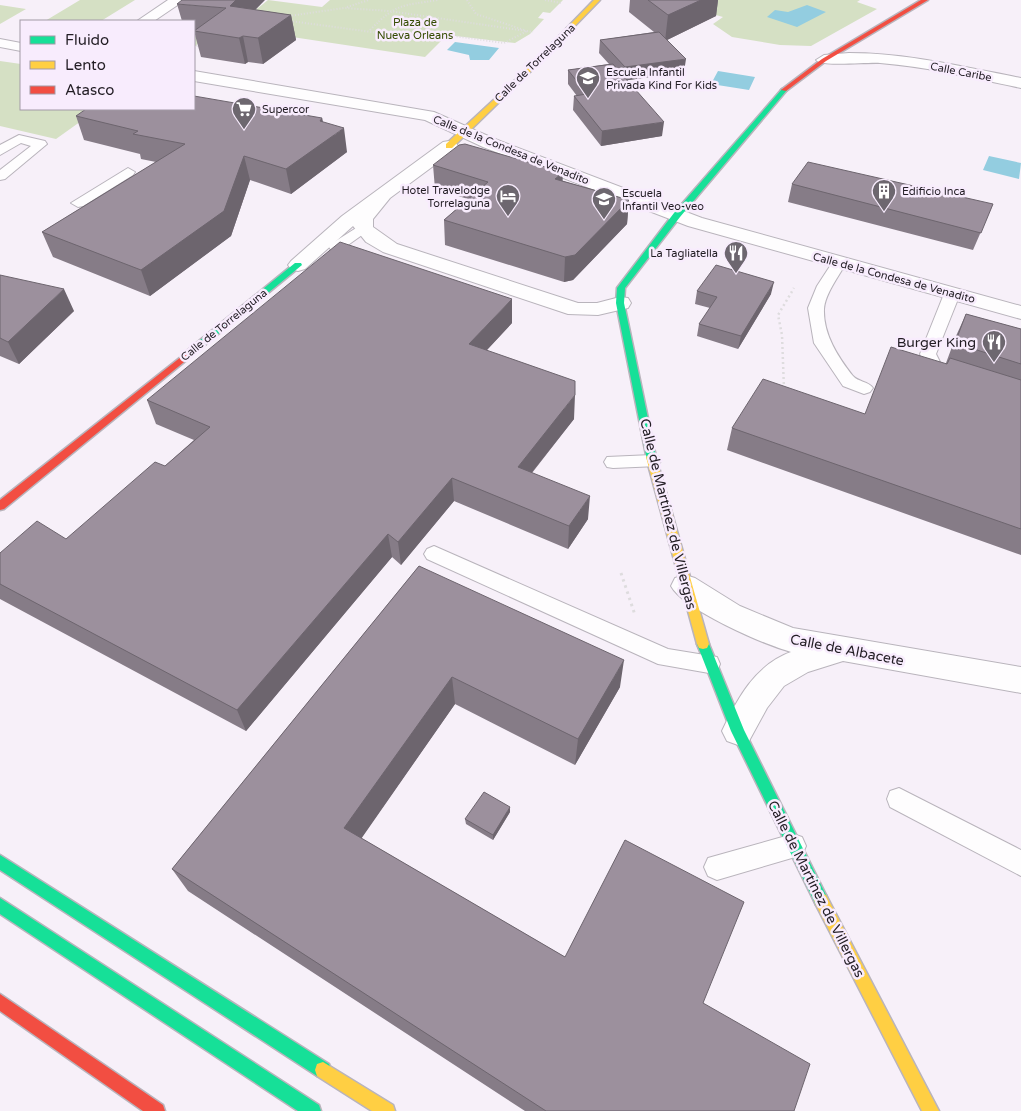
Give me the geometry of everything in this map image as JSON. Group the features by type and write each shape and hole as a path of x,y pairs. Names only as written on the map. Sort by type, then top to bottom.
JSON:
{"main road":[{"name":"Calle de Torrelaguna","path":"449,146 571,29 597,0"},
{"name":"Calle de Martínez de Villergas","path":"925,0 824,60 783,91 677,215 625,281 621,288 620,303 652,461 685,586 709,664 738,731 793,846 931,1111"},
{"name":"Calle de Torrelaguna","path":"0,506 298,265"},
{"path":"0,862 387,1111"},
{"path":"0,905 313,1111"},
{"path":"0,1002 157,1111"}],"street":[{"path":"146,20 178,0"},
{"name":"Calle Caribe","path":"863,36 873,50 901,60"},
{"path":"0,44 20,47"},
{"name":"Calle Caribe","path":"824,60 861,56 901,60 1021,83"},
{"name":"Calle de la Condesa de Venadito","path":"195,76 428,116 444,121 464,132 677,215 724,231 1021,313"},
{"name":"Calle de Torrelaguna","path":"298,265 330,235 449,146"},
{"name":"Calle de Torrelaguna","path":"364,227 440,161 449,146"},
{"path":"382,195 380,202 364,216 364,227 374,240 390,248 576,309 598,309 620,303"},
{"path":"298,265 322,251 336,247 367,246 390,248"},
{"name":"Calle de Albacete","path":"685,586 730,614 790,640 1021,680"},
{"path":"738,731 768,680 788,666 811,657 840,650"}],"lane":[{"path":"0,151 19,139 41,144 0,176"},
{"path":"78,204 128,172"},
{"path":"336,247 364,227"},
{"path":"839,263 824,286 816,308 822,344 849,382 864,388"},
{"path":"952,294 928,354 932,364 942,373 959,379"},
{"path":"613,462 652,461"},
{"path":"434,554 666,658 709,664"},
{"path":"899,799 1021,864"},
{"path":"718,868 793,846"}],"path":[{"path":"286,16 344,8 369,0"},
{"path":"370,30 389,11 399,6 438,0"},
{"path":"467,0 476,14 527,31"},
{"path":"545,0 562,3"},
{"path":"344,8 389,11 535,32"},
{"path":"281,21 310,22 416,38 447,35 504,43 527,31"},
{"path":"195,47 202,42"},
{"path":"784,397 782,335 778,315 796,286"},
{"path":"621,573 636,618"}],"green space":[{"path":"80,0 135,0 103,20 47,20"},
{"name":"Plaza de Nueva Orleans","path":"268,0 322,7 330,0 563,0 550,13 543,12 538,18 544,19 530,34 515,43 447,35 425,57 233,28 200,42 195,46 195,36 204,36 224,30 243,19"},
{"path":"697,0 860,0 857,2 877,9 811,46 780,45 732,37 713,24 723,17 702,11"},
{"path":"0,5 26,9 0,24"},
{"path":"0,61 20,64 20,110 97,110 56,139 0,126"}],"water":[{"path":"807,5 826,12 797,27 767,17 775,10 788,12"},
{"path":"455,42 499,48 489,60 470,60 469,55 447,50"},
{"path":"718,71 755,77 749,90 711,84"},
{"path":"989,156 1021,163 1019,179 983,170"}],"building":[{"path":"182,0 236,0 230,6 291,15 258,38 243,36 239,38 195,31 226,8 177,4"},
{"path":"648,0 701,0 668,15"},
{"path":"659,32 686,59 625,67 600,40"},
{"path":"613,64 664,122 602,131 574,96 587,94 568,70"},
{"path":"195,96 322,118 320,121 344,128 286,169 244,156 224,211 141,270 42,232 185,144 133,134 138,131 76,116 85,110 195,110"},
{"path":"465,144 563,172 555,179 629,200 575,255 565,257 444,220 488,182 433,165 459,145"},
{"path":"808,162 993,204 981,233 792,184"},
{"path":"340,242 512,299 469,344 575,381 575,395 518,467 590,496 569,526 452,478 398,542 388,534 237,710 0,584 0,553 37,521 66,539 155,462 165,466 210,427 147,400"},
{"path":"716,265 774,282 741,336 699,324 717,297 697,291"},
{"path":"0,275 64,289 8,342 0,338"},
{"path":"966,314 1021,329 1021,364 955,343"},
{"path":"891,347 947,364 950,358 1021,380 1021,529 732,428 763,379 865,414"},
{"path":"419,566 624,660 578,739 452,677 344,828 565,957 625,840 744,902 703,1003 810,1064 794,1111 546,1111 172,869"},
{"path":"484,792 510,807 493,835 465,819"}],"traffic: fast":[{"path":"651,457 620,303 621,288 677,215 784,90"},
{"path":"186,356 298,265"},
{"path":"703,644 738,731 821,900"},
{"path":"0,862 323,1070"},
{"path":"0,905 313,1111"}],"traffic: slow":[{"path":"449,146 528,71 597,0"},
{"path":"651,457 703,644"},
{"path":"821,900 931,1111"},
{"path":"323,1070 387,1111"}],"traffic: jam":[{"path":"784,90 824,60 925,0"},
{"path":"0,506 186,356"},
{"path":"0,1002 157,1111"}],"place":[{"name":"Escuela Infantil Privada Kind For Kids","path":"588,99"},
{"name":"Supercor","path":"244,130"},
{"name":"Edificio Inca","path":"884,212"},
{"name":"Hotel Travelodge Torrelaguna","path":"508,217"},
{"name":"Escuela Infantil Veo-veo","path":"604,220"},
{"name":"La Tagliatella","path":"736,274"},
{"name":"Burger King","path":"994,363"}]}
